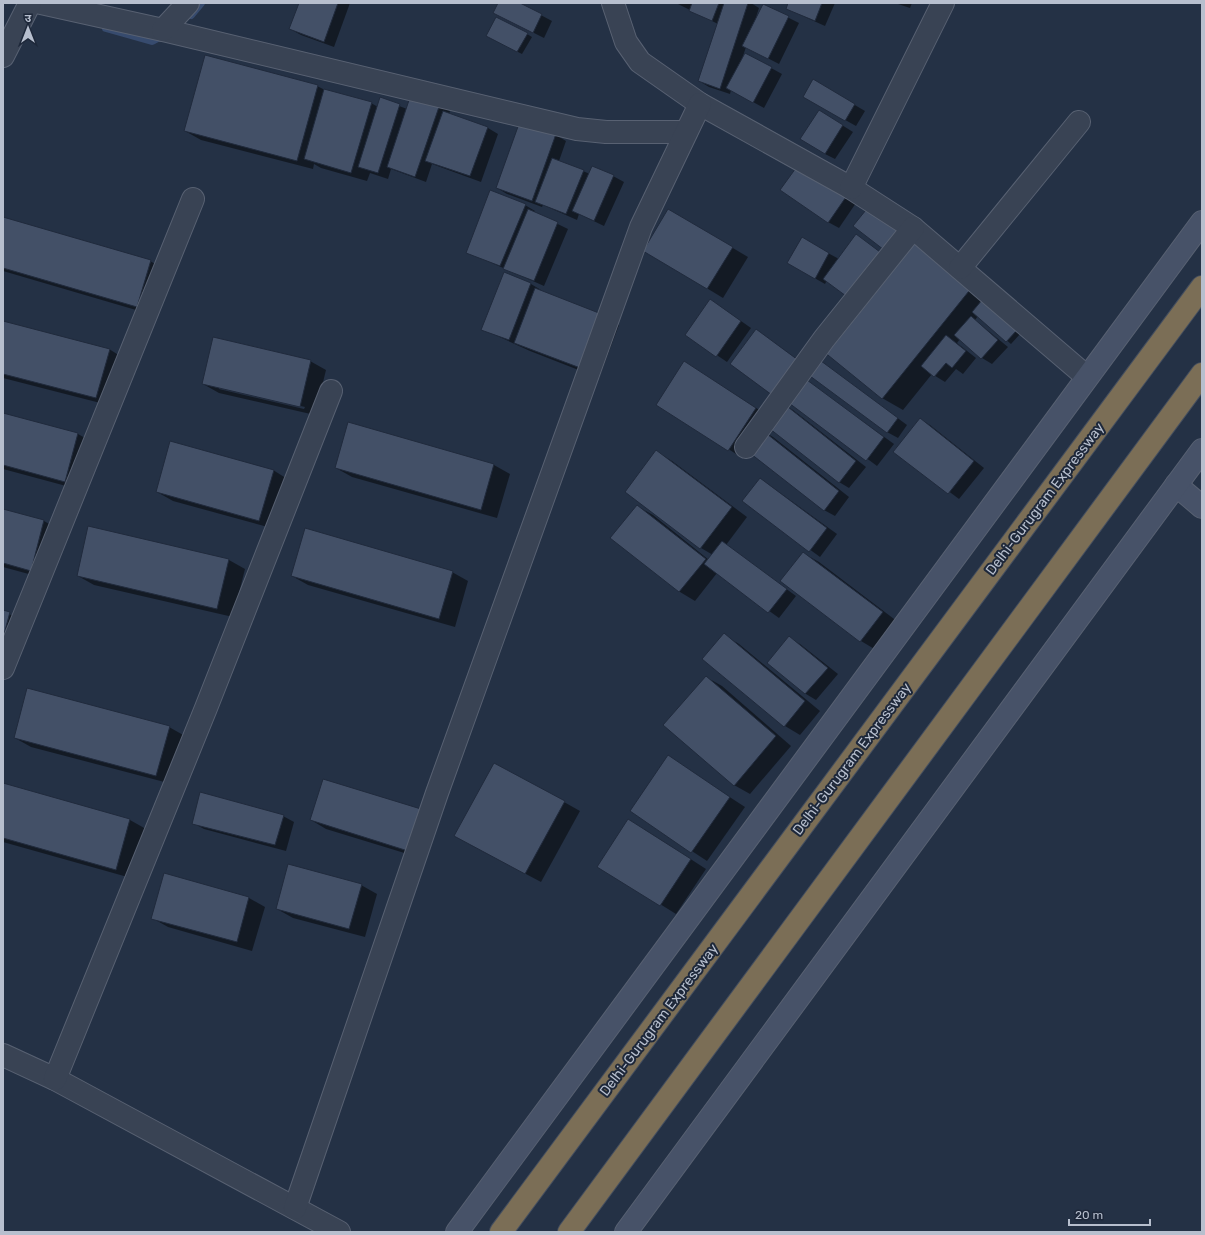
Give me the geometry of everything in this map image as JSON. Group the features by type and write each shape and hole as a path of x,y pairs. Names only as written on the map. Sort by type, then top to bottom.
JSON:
{"highway":[{"name":"Delhi-Gurugram Expressway","path":"501,1232 1202,287"},
{"path":"569,1232 1202,374"}],"main road":[{"path":"457,1232 1202,222"},
{"path":"626,1232 1202,450"},
{"path":"1176,485 1202,507"}],"street":[{"path":"3,56 30,3"},
{"path":"41,3 164,30 577,129 606,132 686,132"},
{"path":"164,30 188,3"},
{"path":"613,3 626,42 633,55 640,62 700,104 851,188 913,228 1087,376"},
{"path":"851,188 943,3"},
{"path":"295,1208 436,793 640,227 700,104"},
{"path":"960,268 1079,122"},
{"path":"3,668 193,199"},
{"path":"746,447 824,339 913,228"},
{"path":"55,1079 206,708 331,391"},
{"path":"3,1055 55,1079 339,1232"}],"building":[{"path":"299,3 338,3 324,42 289,29"},
{"path":"498,3 520,3 542,14 533,33 493,13"},
{"path":"692,3 719,3 712,21 689,11"},
{"path":"724,3 748,3 720,89 698,81"},
{"path":"788,3 822,3 815,21 786,9"},
{"path":"763,4 789,16 768,59 742,46"},
{"path":"496,17 528,33 517,52 486,36"},
{"path":"745,53 772,67 753,103 726,88"},
{"path":"205,55 318,85 297,161 184,131"},
{"path":"813,79 855,104 845,121 803,97"},
{"path":"324,89 372,102 351,173 304,159"},
{"path":"411,94 440,104 415,177 387,167"},
{"path":"380,97 400,104 378,173 358,167"},
{"path":"819,110 843,125 825,154 800,139"},
{"path":"443,111 488,127 470,176 425,161"},
{"path":"520,121 556,134 532,201 496,188"},
{"path":"552,158 584,170 566,214 535,202"},
{"path":"801,161 848,194 828,223 780,190"},
{"path":"592,166 614,175 594,221 572,211"},
{"path":"490,190 526,204 500,266 466,253"},
{"path":"870,205 904,232 888,253 853,226"},
{"path":"528,209 558,222 534,281 503,269"},
{"path":"668,209 733,247 707,289 643,251"},
{"path":"3,217 151,260 137,307 3,268"},
{"path":"856,234 880,252 846,296 823,279"},
{"path":"802,237 829,253 815,279 787,263"},
{"path":"913,239 973,286 882,399 823,351"},
{"path":"504,272 531,283 509,340 481,330"},
{"path":"535,288 604,315 583,369 514,343"},
{"path":"710,299 741,321 716,357 685,335"},
{"path":"982,300 1017,330 1006,342 972,312"},
{"path":"971,316 998,340 981,359 954,335"},
{"path":"3,321 110,349 96,398 3,374"},
{"path":"756,329 798,360 772,395 730,364"},
{"path":"946,335 966,351 952,368 946,363 934,377 921,366"},
{"path":"213,337 311,360 300,407 202,384"},
{"path":"817,358 898,418 887,433 806,373"},
{"path":"684,361 756,408 728,451 656,405"},
{"path":"803,377 884,437 866,461 785,400"},
{"path":"783,403 856,461 839,483 765,425"},
{"path":"3,413 78,433 65,482 3,465"},
{"path":"920,418 974,461 948,494 893,452"},
{"path":"348,422 494,464 481,510 335,468"},
{"path":"762,430 839,491 824,511 746,450"},
{"path":"170,441 274,470 259,521 156,492"},
{"path":"656,450 732,507 700,549 625,492"},
{"path":"760,478 827,528 809,552 742,501"},
{"path":"637,505 706,559 679,592 610,538"},
{"path":"3,509 44,520 31,571 3,563"},
{"path":"88,526 229,559 217,609 77,576"},
{"path":"305,528 453,571 439,619 291,576"},
{"path":"722,541 787,589 768,613 704,564"},
{"path":"803,552 883,612 860,642 780,581"},
{"path":"3,610 10,612 3,638"},
{"path":"724,633 805,701 784,727 702,659"},
{"path":"789,636 828,668 805,694 767,663"},
{"path":"706,676 776,736 734,786 663,725"},
{"path":"27,688 170,726 156,776 14,738"},
{"path":"668,755 730,797 691,853 630,811"},
{"path":"494,763 565,801 525,874 454,836"},
{"path":"323,779 421,809 408,851 310,820"},
{"path":"3,783 130,819 116,870 3,838"},
{"path":"200,792 284,815 275,845 192,824"},
{"path":"628,819 691,859 660,906 597,867"},
{"path":"288,864 362,884 349,929 276,909"},
{"path":"164,873 249,897 237,942 151,919"}],"waterway":[{"path":"191,15 201,3"},
{"path":"106,28 152,41 165,34"}]}
